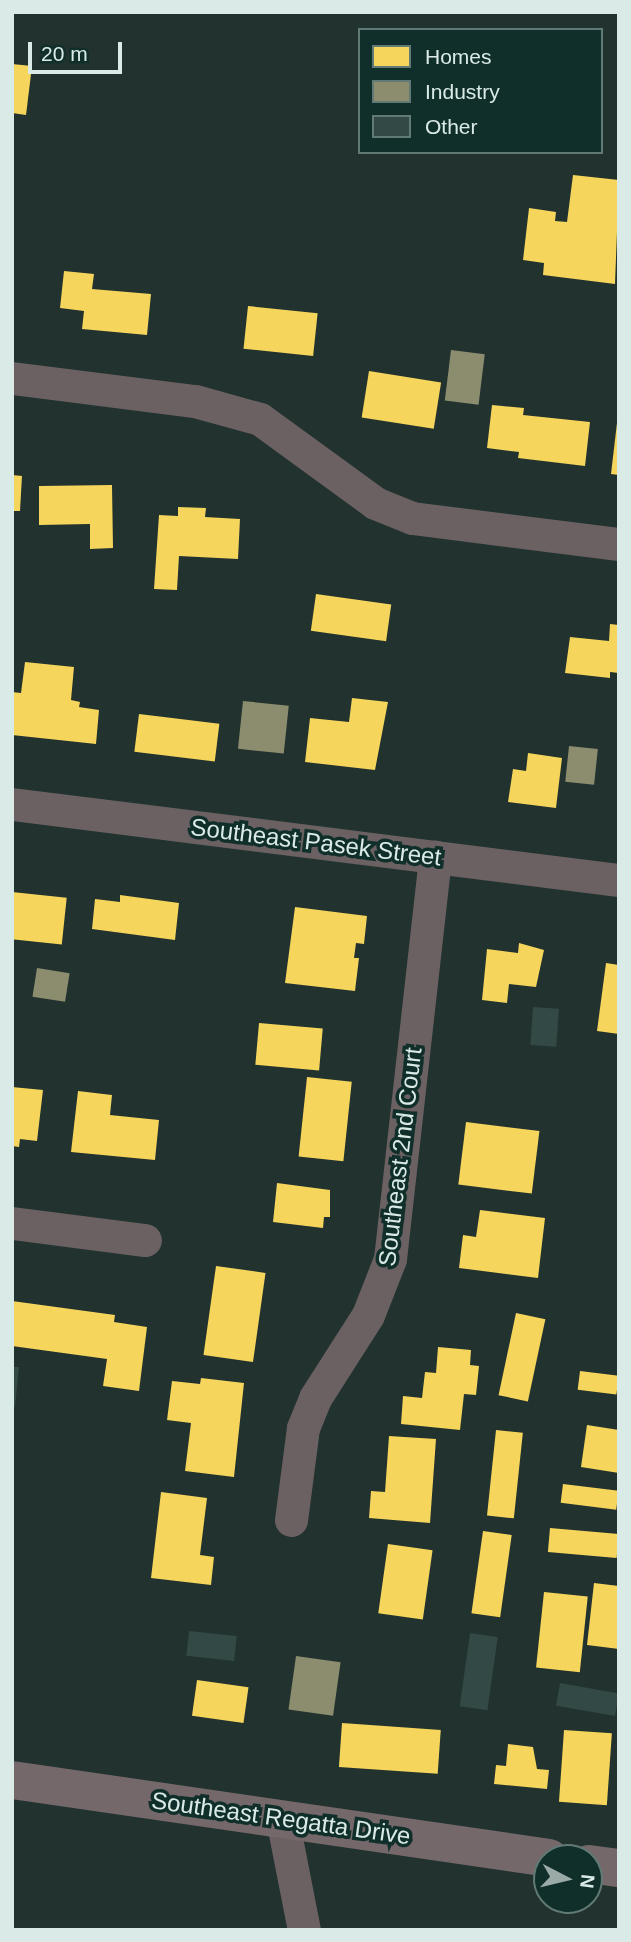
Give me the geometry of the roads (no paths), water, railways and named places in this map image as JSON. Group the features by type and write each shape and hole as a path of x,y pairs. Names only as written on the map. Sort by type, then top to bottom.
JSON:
{"main road":[{"name":"Southeast Regatta Drive","path":"12,1780 533,1856"}],"street":[{"path":"12,377 195,401 260,419 375,503 412,518 619,544"},
{"name":"Southeast Pasek Street","path":"12,804 619,880"},
{"name":"Southeast 2nd Court","path":"291,1520 303,1429 315,1398 368,1315 390,1259 435,857"},
{"path":"12,1223 145,1240"},
{"path":"282,1818 304,1930"}]}
